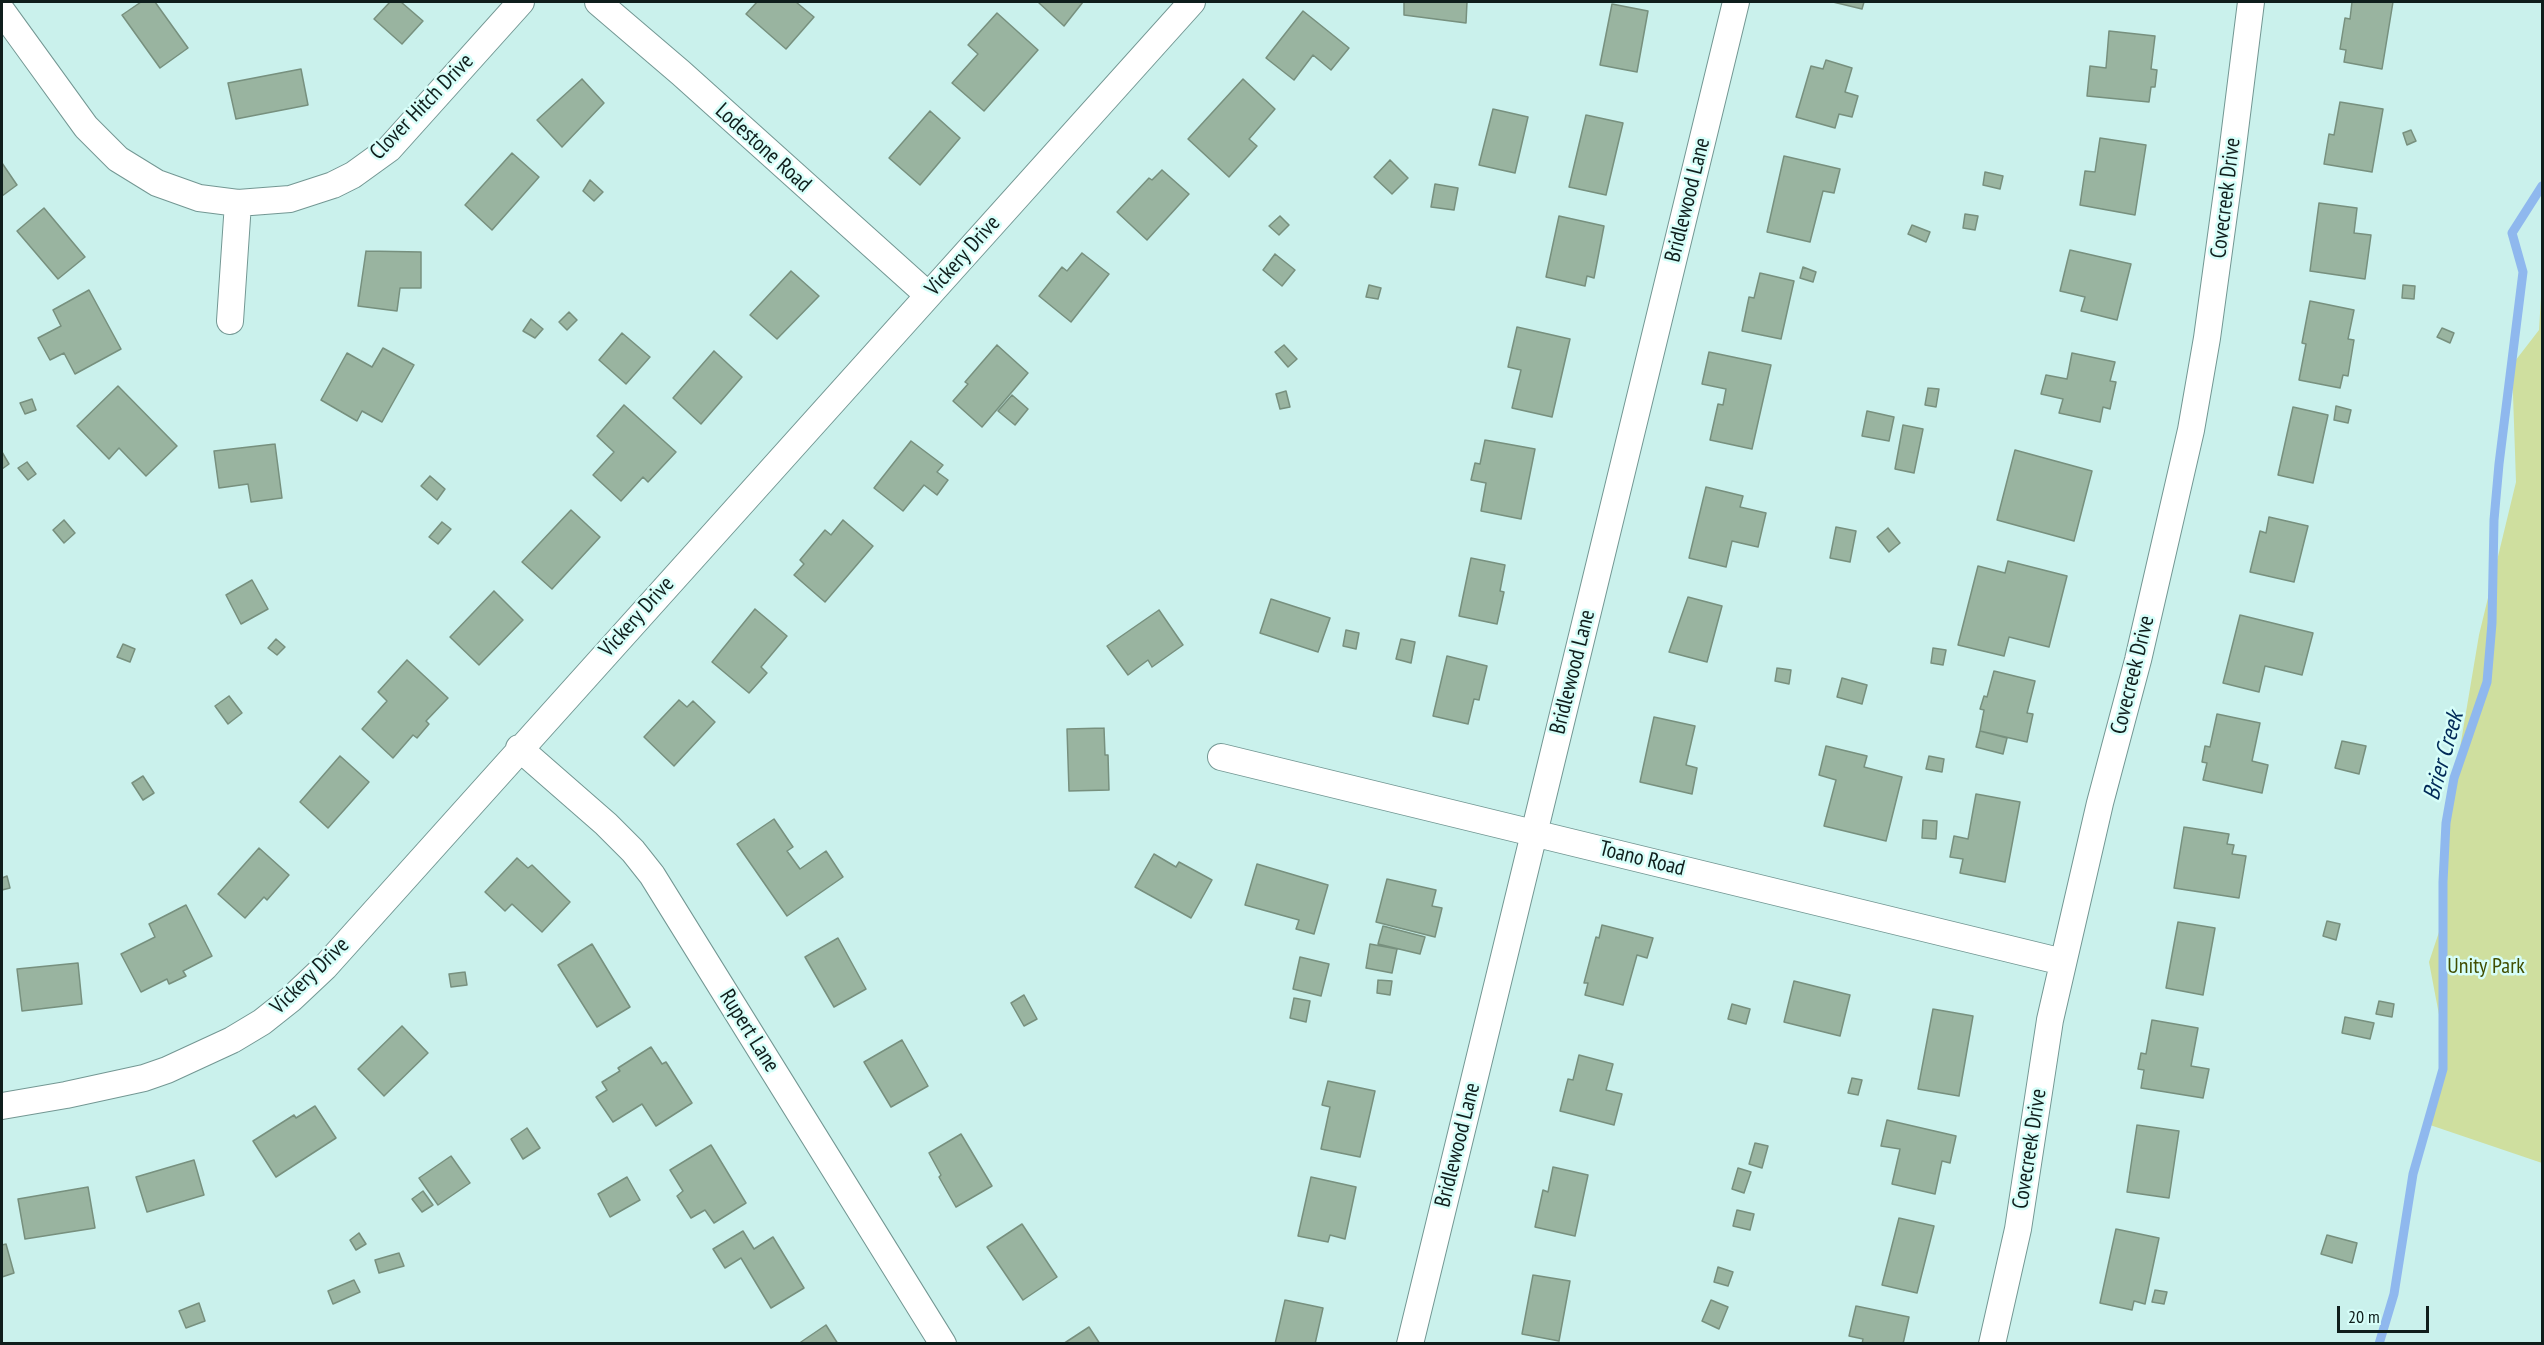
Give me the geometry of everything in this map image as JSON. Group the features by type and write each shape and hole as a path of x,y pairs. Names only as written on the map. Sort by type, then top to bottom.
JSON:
{"street":[{"name":"Clover Hitch Drive","path":"2,11 86,127 118,159 157,183 200,198 238,203 290,199 333,185 353,175 389,149 521,2"},
{"name":"Lodestone Road","path":"598,2 681,73 928,295"},
{"name":"Vickery Drive","path":"2,1106 144,1078 232,1040 262,1022 325,967 519,748 1192,2"},
{"name":"Bridlewood Lane","path":"1410,1344 1737,2"},
{"name":"Covecreek Drive","path":"1992,1344 2018,1229 2050,1020 2191,430 2207,338 2251,2"},
{"path":"230,321 238,203"},
{"name":"Rupert Lane","path":"519,748 606,824 633,851 652,875 943,1344"},
{"name":"Toano Road","path":"1221,757 2063,962"}],"green space":[{"name":"Unity Park","path":"2542,280 2542,1163 2430,1125 2444,1077 2444,1041 2429,962 2441,926 2447,825 2479,635 2516,482 2512,365 2539,330"}],"building":[{"path":"141,2 155,2 188,48 160,68 122,15"},
{"path":"390,2 401,2 423,21 402,44 374,19"},
{"path":"757,2 796,2 814,17 786,49 746,14"},
{"path":"1038,2 1083,2 1064,26"},
{"path":"1404,2 1467,2 1466,23 1404,15"},
{"path":"1833,2 1864,2 1862,9"},
{"path":"2352,2 2393,2 2382,69 2344,62 2346,50 2340,49 2345,18 2350,19"},
{"path":"1612,4 1648,11 1637,72 1600,65"},
{"path":"1303,11 1349,48 1331,70 1313,55 1294,80 1266,58"},
{"path":"997,13 1038,50 984,111 952,83 978,54 968,45"},
{"path":"2109,31 2155,36 2151,69 2157,70 2155,87 2151,87 2149,102 2087,96 2090,66 2106,68"},
{"path":"1826,60 1852,68 1845,92 1858,96 1852,117 1839,114 1835,128 1796,117 1811,66 1823,69"},
{"path":"301,69 308,105 236,119 228,83"},
{"path":"582,79 604,103 562,147 537,120"},
{"path":"1243,79 1275,109 1249,139 1257,146 1229,177 1188,139"},
{"path":"2340,102 2383,109 2372,172 2324,164 2329,134 2334,135"},
{"path":"1493,109 1528,117 1515,173 1479,165"},
{"path":"930,111 960,138 920,185 889,158"},
{"path":"1586,115 1623,123 1606,195 1569,187"},
{"path":"2411,130 2416,141 2407,145 2403,133"},
{"path":"2100,138 2146,145 2135,215 2080,205 2085,171 2095,172"},
{"path":"512,153 539,177 492,230 465,205"},
{"path":"1784,156 1840,169 1834,193 1823,191 1810,242 1767,232"},
{"path":"1390,160 1408,178 1392,194 1374,177"},
{"path":"2,163 17,185 2,196"},
{"path":"1162,170 1189,194 1147,240 1117,212 1149,178 1152,180"},
{"path":"1985,172 2003,176 2000,189 1983,185"},
{"path":"590,180 603,192 594,201 583,191"},
{"path":"1435,184 1458,188 1454,210 1431,207"},
{"path":"2319,203 2357,208 2354,233 2371,235 2365,279 2310,271"},
{"path":"44,208 85,257 58,279 17,231"},
{"path":"1965,214 1978,216 1975,230 1963,228"},
{"path":"1280,216 1289,225 1279,235 1269,226"},
{"path":"1559,216 1604,226 1594,278 1587,276 1585,286 1546,277"},
{"path":"1912,225 1930,232 1926,242 1908,234"},
{"path":"2070,250 2131,264 2117,320 2081,311 2085,297 2060,291"},
{"path":"366,251 421,252 421,288 400,288 397,311 358,306"},
{"path":"1082,253 1109,274 1071,322 1039,296 1062,267 1067,271"},
{"path":"1275,254 1295,270 1282,286 1263,270"},
{"path":"1803,267 1816,272 1813,282 1800,278"},
{"path":"791,271 819,296 777,339 750,315"},
{"path":"1760,273 1794,281 1781,339 1742,331 1749,297 1754,298"},
{"path":"1369,285 1381,288 1378,299 1366,297"},
{"path":"2403,285 2415,286 2414,299 2402,298"},
{"path":"89,290 121,349 75,374 64,353 50,360 38,338 61,326 53,310"},
{"path":"2310,301 2354,310 2348,339 2354,340 2348,376 2343,375 2340,388 2299,380 2306,344 2302,343"},
{"path":"569,312 577,320 567,330 559,322"},
{"path":"531,319 543,329 535,338 523,331"},
{"path":"1517,327 1570,339 1552,417 1512,408 1521,370 1508,367"},
{"path":"2442,328 2454,333 2450,343 2437,337"},
{"path":"622,333 650,357 626,384 599,360"},
{"path":"997,345 1028,373 982,427 953,401 968,384 965,382"},
{"path":"1284,345 1297,359 1288,367 1275,352"},
{"path":"383,348 414,365 382,422 362,411 357,421 321,400 347,353 372,367"},
{"path":"714,351 742,377 701,424 673,398"},
{"path":"1709,352 1771,365 1752,449 1710,440 1718,404 1723,405 1726,389 1702,384"},
{"path":"2072,353 2115,362 2110,381 2116,382 2110,409 2103,407 2100,422 2059,413 2063,399 2041,394 2046,375 2067,379"},
{"path":"118,386 177,446 146,476 119,448 109,459 77,426"},
{"path":"1928,388 1939,389 1936,407 1925,405"},
{"path":"1286,391 1290,407 1280,409 1276,394"},
{"path":"1012,395 1028,409 1015,425 998,411"},
{"path":"32,399 36,410 25,414 20,403"},
{"path":"624,405 676,452 648,482 643,477 621,501 593,475 614,452 597,436"},
{"path":"2336,406 2351,410 2348,423 2334,420"},
{"path":"2293,407 2328,415 2313,483 2278,475"},
{"path":"1867,411 1894,417 1889,441 1862,436"},
{"path":"1903,425 1923,429 1914,473 1895,469"},
{"path":"1485,440 1535,449 1521,519 1481,511 1486,483 1471,480 1475,463 1480,464"},
{"path":"911,441 943,465 937,472 948,480 937,495 924,485 903,511 874,488"},
{"path":"275,444 282,498 251,502 248,484 219,488 214,451"},
{"path":"2015,450 2092,471 2074,541 1997,520"},
{"path":"2,452 9,464 2,469"},
{"path":"27,462 36,474 28,480 18,468"},
{"path":"430,476 445,489 437,500 421,486"},
{"path":"1706,487 1743,496 1740,507 1766,513 1758,547 1732,541 1726,567 1689,558"},
{"path":"571,510 600,537 552,589 522,562"},
{"path":"2269,517 2308,526 2294,582 2250,572 2260,531 2266,533"},
{"path":"64,520 75,533 64,543 53,530"},
{"path":"843,520 873,546 825,602 794,575 804,564 800,560 825,530 831,535"},
{"path":"442,522 451,529 438,544 429,537"},
{"path":"1836,527 1856,531 1850,562 1830,558"},
{"path":"1888,528 1900,543 1889,552 1877,537"},
{"path":"1471,558 1505,565 1500,591 1504,592 1497,624 1459,616"},
{"path":"2008,561 2067,576 2049,647 2009,637 2004,656 1958,645 1978,566 2005,573"},
{"path":"252,580 268,609 241,624 226,595"},
{"path":"494,591 523,620 479,665 450,637"},
{"path":"1688,597 1722,606 1707,662 1669,652"},
{"path":"1271,599 1330,618 1318,652 1260,633"},
{"path":"755,609 787,636 761,667 767,673 749,693 712,662"},
{"path":"1159,610 1183,645 1152,667 1148,660 1128,675 1107,646"},
{"path":"2240,615 2313,633 2302,675 2265,666 2259,692 2223,683"},
{"path":"1346,630 1359,633 1356,649 1343,646"},
{"path":"276,639 285,647 277,655 268,648"},
{"path":"1401,639 1415,642 1411,663 1396,659"},
{"path":"123,644 135,649 130,662 117,657"},
{"path":"1933,648 1946,650 1943,665 1931,663"},
{"path":"1447,656 1487,666 1479,700 1474,699 1468,724 1433,716"},
{"path":"407,660 448,698 426,721 429,724 417,738 413,735 393,758 362,729 387,701 378,692"},
{"path":"1777,668 1791,670 1789,684 1775,681"},
{"path":"1994,671 2035,681 2027,713 2033,714 2027,742 1980,731 1984,710 1980,709 1984,696 1987,697"},
{"path":"1842,678 1867,685 1862,704 1837,697"},
{"path":"229,696 242,713 228,724 215,706"},
{"path":"679,700 687,707 693,701 715,722 674,766 644,737"},
{"path":"2217,714 2260,723 2252,761 2268,765 2262,793 2203,780 2207,763 2202,762 2205,746 2210,747"},
{"path":"1654,717 1695,726 1686,765 1697,768 1692,794 1640,782"},
{"path":"1104,728 1105,755 1108,755 1109,790 1069,791 1067,729"},
{"path":"1980,731 2007,738 2003,754 1976,747"},
{"path":"2342,741 2366,746 2359,774 2335,768"},
{"path":"1826,746 1867,756 1864,767 1902,777 1886,841 1824,826 1836,780 1819,775"},
{"path":"340,756 369,782 328,828 300,802"},
{"path":"1929,756 1944,759 1942,772 1926,769"},
{"path":"143,776 154,793 143,800 132,783"},
{"path":"1976,794 2020,802 2005,882 1960,873 1963,859 1950,857 1954,836 1968,839"},
{"path":"774,819 793,847 787,851 800,869 826,851 843,877 787,916 737,844"},
{"path":"1923,820 1937,821 1936,839 1922,838"},
{"path":"2184,827 2229,834 2227,844 2234,845 2232,854 2246,856 2239,898 2174,888"},
{"path":"259,848 289,875 267,900 264,897 245,918 218,894"},
{"path":"1154,854 1176,867 1179,862 1212,880 1191,918 1135,887"},
{"path":"517,858 528,868 532,865 570,902 542,932 512,904 505,911 485,892"},
{"path":"1257,864 1328,885 1314,934 1296,929 1299,920 1245,905"},
{"path":"7,876 10,888 2,890 2,878"},
{"path":"1387,879 1436,890 1432,906 1442,908 1435,937 1376,922"},
{"path":"186,905 212,956 183,971 186,976 169,984 167,979 141,992 121,954 155,937 149,924"},
{"path":"2327,921 2340,924 2336,940 2323,936"},
{"path":"2178,922 2215,928 2203,995 2166,988"},
{"path":"1602,925 1653,938 1647,958 1637,955 1623,1005 1585,995 1588,983 1584,983 1596,937 1599,938"},
{"path":"1383,926 1425,937 1420,954 1378,944"},
{"path":"838,938 866,989 834,1007 805,957"},
{"path":"592,944 630,1007 597,1027 558,965"},
{"path":"1370,944 1397,949 1392,973 1366,968"},
{"path":"1300,957 1329,964 1321,996 1293,989"},
{"path":"78,963 82,1004 22,1011 17,969"},
{"path":"465,972 467,985 451,987 449,974"},
{"path":"1378,980 1392,981 1390,995 1377,993"},
{"path":"1794,981 1850,995 1840,1036 1784,1022"},
{"path":"1024,995 1037,1019 1024,1026 1011,1003"},
{"path":"1294,998 1310,1001 1306,1022 1290,1018"},
{"path":"2379,1001 2394,1004 2392,1017 2376,1014"},
{"path":"1732,1004 1750,1009 1746,1024 1728,1019"},
{"path":"1933,1009 1973,1016 1959,1096 1918,1089"},
{"path":"2345,1017 2374,1023 2370,1039 2342,1033"},
{"path":"2152,1020 2198,1028 2191,1066 2209,1069 2203,1098 2141,1088 2144,1070 2138,1069 2141,1053 2146,1054"},
{"path":"402,1026 428,1053 384,1096 358,1069"},
{"path":"902,1040 928,1086 891,1107 864,1062"},
{"path":"651,1047 662,1064 666,1062 692,1103 656,1126 642,1104 613,1122 596,1097 607,1090 602,1082 620,1071 618,1068"},
{"path":"1579,1055 1613,1064 1606,1090 1622,1094 1614,1125 1560,1111 1568,1079 1573,1080"},
{"path":"1852,1078 1862,1080 1858,1095 1848,1093"},
{"path":"1328,1081 1375,1091 1360,1157 1321,1149 1330,1107 1322,1105"},
{"path":"315,1106 336,1138 276,1177 253,1141 294,1115 296,1118"},
{"path":"1887,1120 1956,1136 1950,1163 1942,1161 1935,1194 1892,1184 1900,1149 1881,1146"},
{"path":"2137,1125 2179,1131 2169,1198 2127,1192"},
{"path":"527,1128 540,1148 523,1159 511,1139"},
{"path":"961,1134 992,1186 956,1207 929,1153"},
{"path":"1755,1143 1768,1146 1762,1168 1749,1164"},
{"path":"711,1145 746,1203 714,1223 705,1210 691,1218 677,1196 683,1191 670,1170"},
{"path":"451,1156 470,1183 438,1205 419,1178"},
{"path":"194,1160 204,1195 147,1212 136,1177"},
{"path":"1553,1167 1588,1175 1575,1236 1535,1227 1543,1190 1548,1192"},
{"path":"1738,1168 1751,1172 1744,1193 1732,1189"},
{"path":"627,1177 640,1200 610,1217 598,1194"},
{"path":"1311,1177 1356,1187 1345,1239 1330,1235 1328,1242 1298,1236"},
{"path":"88,1187 95,1228 25,1239 18,1199"},
{"path":"423,1191 433,1205 422,1212 412,1199"},
{"path":"1737,1210 1754,1214 1750,1230 1733,1226"},
{"path":"1899,1218 1934,1226 1917,1293 1882,1285"},
{"path":"1022,1224 1057,1277 1023,1300 987,1247"},
{"path":"2116,1229 2159,1238 2145,1304 2134,1301 2132,1310 2100,1303"},
{"path":"743,1231 754,1249 773,1237 804,1288 771,1308 741,1258 725,1268 713,1249"},
{"path":"359,1233 366,1244 356,1250 350,1240"},
{"path":"2327,1235 2357,1243 2352,1263 2321,1254"},
{"path":"6,1244 14,1273 2,1277 2,1245"},
{"path":"399,1253 404,1266 379,1273 375,1260"},
{"path":"1718,1267 1733,1272 1728,1286 1714,1282"},
{"path":"1533,1275 1570,1281 1559,1341 1522,1334"},
{"path":"354,1280 360,1292 333,1304 328,1291"},
{"path":"2155,1290 2167,1292 2164,1304 2152,1302"},
{"path":"1285,1300 1323,1308 1315,1344 1275,1344"},
{"path":"1711,1300 1728,1307 1719,1329 1702,1321"},
{"path":"199,1303 205,1321 186,1328 179,1311"},
{"path":"1856,1306 1909,1317 1903,1344 1862,1344 1863,1339 1849,1336"},
{"path":"826,1325 838,1344 798,1344"},
{"path":"1089,1327 1100,1344 1063,1344"}],"waterway":[{"name":"Brier Creek","path":"2379,1344 2394,1294 2413,1174 2443,1069 2443,882 2446,823 2454,778 2487,682 2492,623 2494,520 2523,272 2512,233 2542,186"}]}
